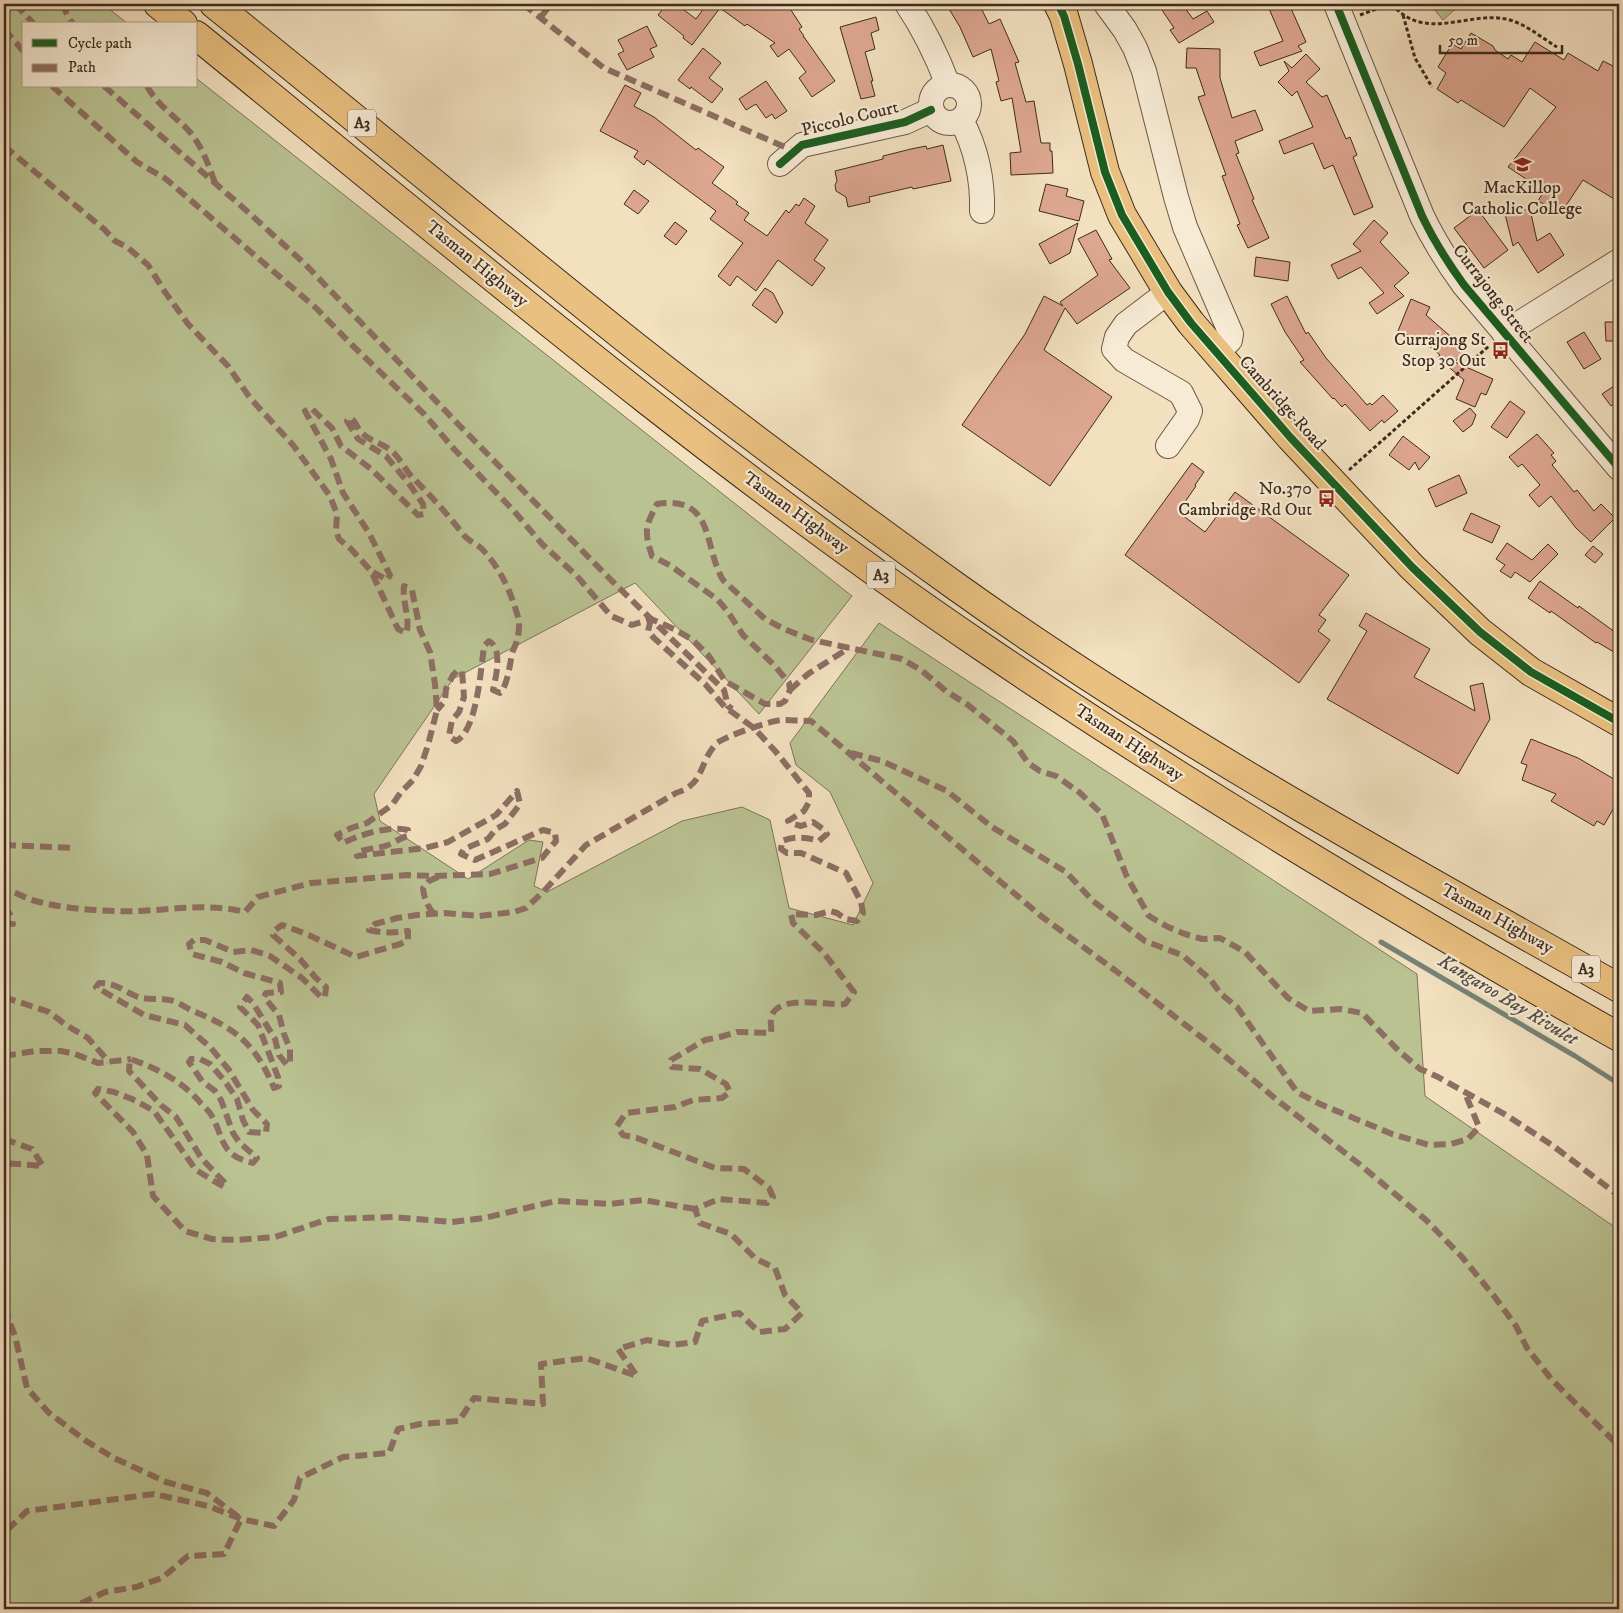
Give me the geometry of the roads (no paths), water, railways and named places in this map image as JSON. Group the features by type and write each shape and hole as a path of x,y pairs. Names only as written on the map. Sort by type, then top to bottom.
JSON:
{"main road":[{"path":"158,4 180,22"},
{"name":"Tasman Highway","path":"214,4 637,348 779,458 957,587 1092,679 1228,763 1379,853 1619,988"},
{"name":"Cambridge Road","path":"1058,4 1064,16 1078,64 1105,172 1122,215 1168,292 1191,323 1277,422 1412,567 1480,632 1531,672 1568,695 1619,722"},
{"name":"Tasman Highway","path":"198,37 508,290 682,429 982,647 1268,832 1479,958 1619,1037"},
{"path":"1553,951 1619,982"},
{"path":"1479,958 1619,1046"}],"street":[{"path":"907,4 920,23 937,56 948,84"},
{"name":"Cambridge Road","path":"1106,4 1125,30 1135,48 1144,71 1185,227 1231,334 1230,340 1217,353"},
{"name":"Currajong Street","path":"1339,12 1422,216 1434,240 1464,286 1619,468"},
{"path":"948,84 960,87 968,97 968,110 961,120 956,122 944,122 934,116 932,110 930,105 933,94 942,86 948,84"},
{"name":"Piccolo Court","path":"780,164 802,145 905,122 932,110"},
{"path":"961,120 970,136 982,189 982,211"},
{"path":"1504,333 1619,261"},
{"path":"1168,292 1126,324 1117,337 1114,348 1124,360 1181,393 1190,411 1187,419 1168,446"}],"waterway":[{"name":"Kangaroo Bay Rivulet","path":"1381,942 1575,1056 1619,1084"}],"place":[{"name":"MacKillop Catholic College","path":"1522,165"},
{"name":"Currajong St Stop 30 Out","path":"1500,350"},
{"name":"No.370 Cambridge Rd Out","path":"1326,499"}]}
